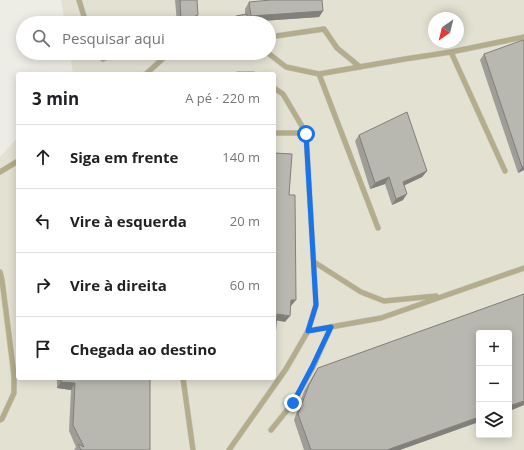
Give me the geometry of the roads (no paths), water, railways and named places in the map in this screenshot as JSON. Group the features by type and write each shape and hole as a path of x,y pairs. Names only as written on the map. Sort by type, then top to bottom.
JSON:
{"lane":[{"path":"79,0 84,16"},
{"path":"276,36 324,29 337,48 360,66"},
{"path":"276,59 286,67 319,74 451,52 524,37"},
{"path":"451,52 505,171"},
{"path":"148,72 161,60"},
{"path":"319,74 378,228"},
{"path":"229,450 286,369 308,331 316,305 306,134 283,94 276,89"},
{"path":"276,133 306,134"},
{"path":"0,172 16,162"},
{"path":"314,262 361,292 384,301 445,295"},
{"path":"308,331 381,318 524,268"},
{"path":"0,272 14,375 14,393 2,419 0,420"},
{"path":"271,430 293,403 331,327"},
{"path":"183,380 192,450"}]}
